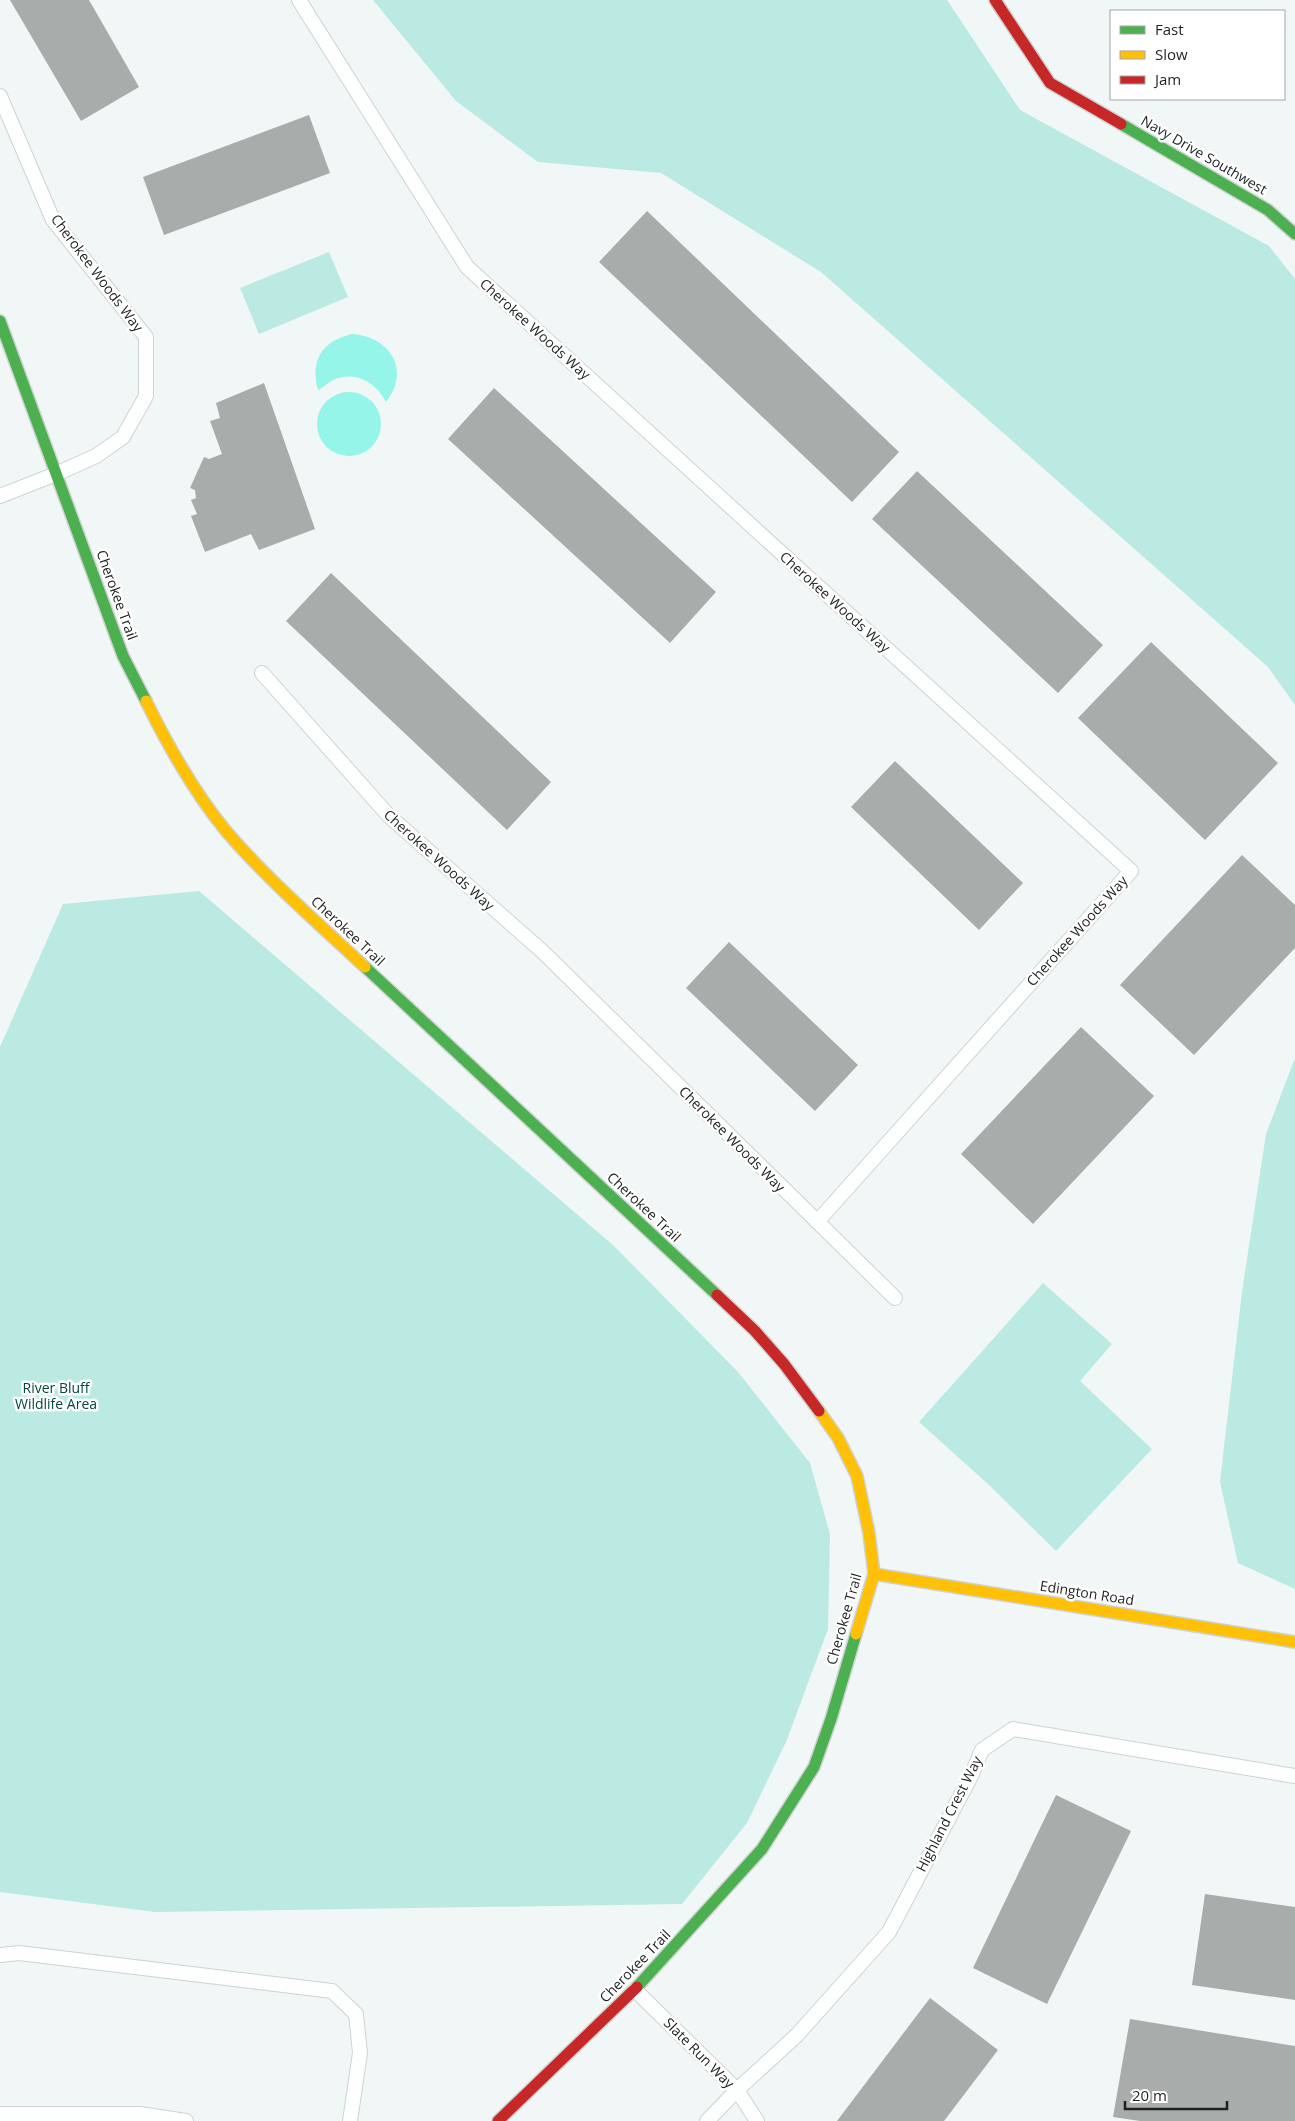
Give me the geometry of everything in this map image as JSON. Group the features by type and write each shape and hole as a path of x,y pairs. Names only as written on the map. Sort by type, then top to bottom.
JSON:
{"street":[{"name":"Navy Drive Southwest","path":"995,0 1050,83 1268,210 1295,234"},
{"name":"Cherokee Trail","path":"0,321 123,656 158,725 194,786 224,829 263,872 755,1332 784,1364 838,1438 857,1476 869,1533 874,1574 831,1719 814,1767 762,1849 635,1990 498,2121"},
{"name":"Edington Road","path":"874,1574 1295,1642"}],"lane":[{"name":"Cherokee Woods Way","path":"262,673 389,816 543,952 817,1222 1131,871 467,267 299,0"},
{"name":"Cherokee Woods Way","path":"0,96 53,220 146,337 146,396 123,437 96,456 0,496"},
{"path":"817,1222 895,1298"},
{"name":"Highland Crest Way","path":"706,2121 797,2035 889,1932 971,1776 982,1750 1013,1729 1295,1776"},
{"path":"0,1955 19,1953 332,1991 356,2014 360,2053 350,2121"},
{"name":"Slate Run Way","path":"635,1990 737,2090 756,2121"},
{"path":"0,2114 141,2117 186,2121"}],"green space":[{"path":"373,0 947,0 1020,110 1269,246 1295,279 1295,705 1268,667 821,272 661,173 538,162 456,101"},
{"path":"329,252 348,297 259,334 240,288"},
{"name":"River Bluff Wildlife Area","path":"199,891 614,1246 738,1372 810,1463 830,1534 828,1629 786,1742 747,1823 682,1904 155,1912 0,1892 0,1047 63,904"},
{"path":"1295,1058 1295,1589 1238,1563 1220,1482 1242,1292 1266,1134"},
{"path":"1043,1283 1112,1344 1080,1381 1152,1449 1056,1551 988,1484 919,1422"}],"shaded area":[{"path":"352,334 365,336 377,341 393,357 397,378 394,390 386,402 377,389 357,377 341,377 318,390 316,370 317,361 321,353 333,341"},
{"path":"343,392 355,392 372,401 379,412 381,424 379,436 372,447 355,456 343,456 331,451 322,442 317,430 317,418 322,406 331,397"}],"building":[{"path":"10,0 89,0 139,87 81,121"},
{"path":"309,115 330,173 164,235 143,177"},
{"path":"647,211 899,452 852,502 599,262"},
{"path":"264,383 315,529 259,550 251,534 205,552 191,516 197,514 191,500 196,498 195,490 190,488 204,457 209,459 222,454 210,421 220,418 216,403"},
{"path":"494,388 716,592 670,643 448,439"},
{"path":"917,471 1103,645 1058,693 872,519"},
{"path":"331,573 551,782 507,830 286,621"},
{"path":"1151,642 1278,763 1205,840 1078,718"},
{"path":"895,761 1023,883 979,930 851,807"},
{"path":"1242,855 1295,905 1295,948 1194,1055 1120,985"},
{"path":"729,942 858,1065 815,1111 686,988"},
{"path":"1081,1027 1154,1096 1033,1224 961,1154"},
{"path":"1056,1795 1131,1831 1047,2004 973,1968"},
{"path":"1205,1894 1295,1907 1295,2000 1192,1985"},
{"path":"930,1998 998,2050 944,2121 837,2121"},
{"path":"1130,2019 1295,2046 1295,2121 1140,2121 1113,2117"}],"traffic: fast":[{"path":"1121,124 1268,210 1295,234"},
{"path":"0,321 123,656 146,701"},
{"path":"365,967 717,1295"},
{"path":"637,1987 762,1849 814,1767 831,1719 856,1634"}],"traffic: slow":[{"path":"146,701 182,768 203,801 226,831 276,884 365,967"},
{"path":"819,1411 838,1438 857,1476 869,1533 874,1574 856,1634"},
{"path":"874,1574 1295,1642"}],"traffic: jam":[{"path":"995,0 1050,83 1121,124"},
{"path":"717,1295 755,1331 784,1364 819,1411"},
{"path":"498,2121 637,1987"}]}
